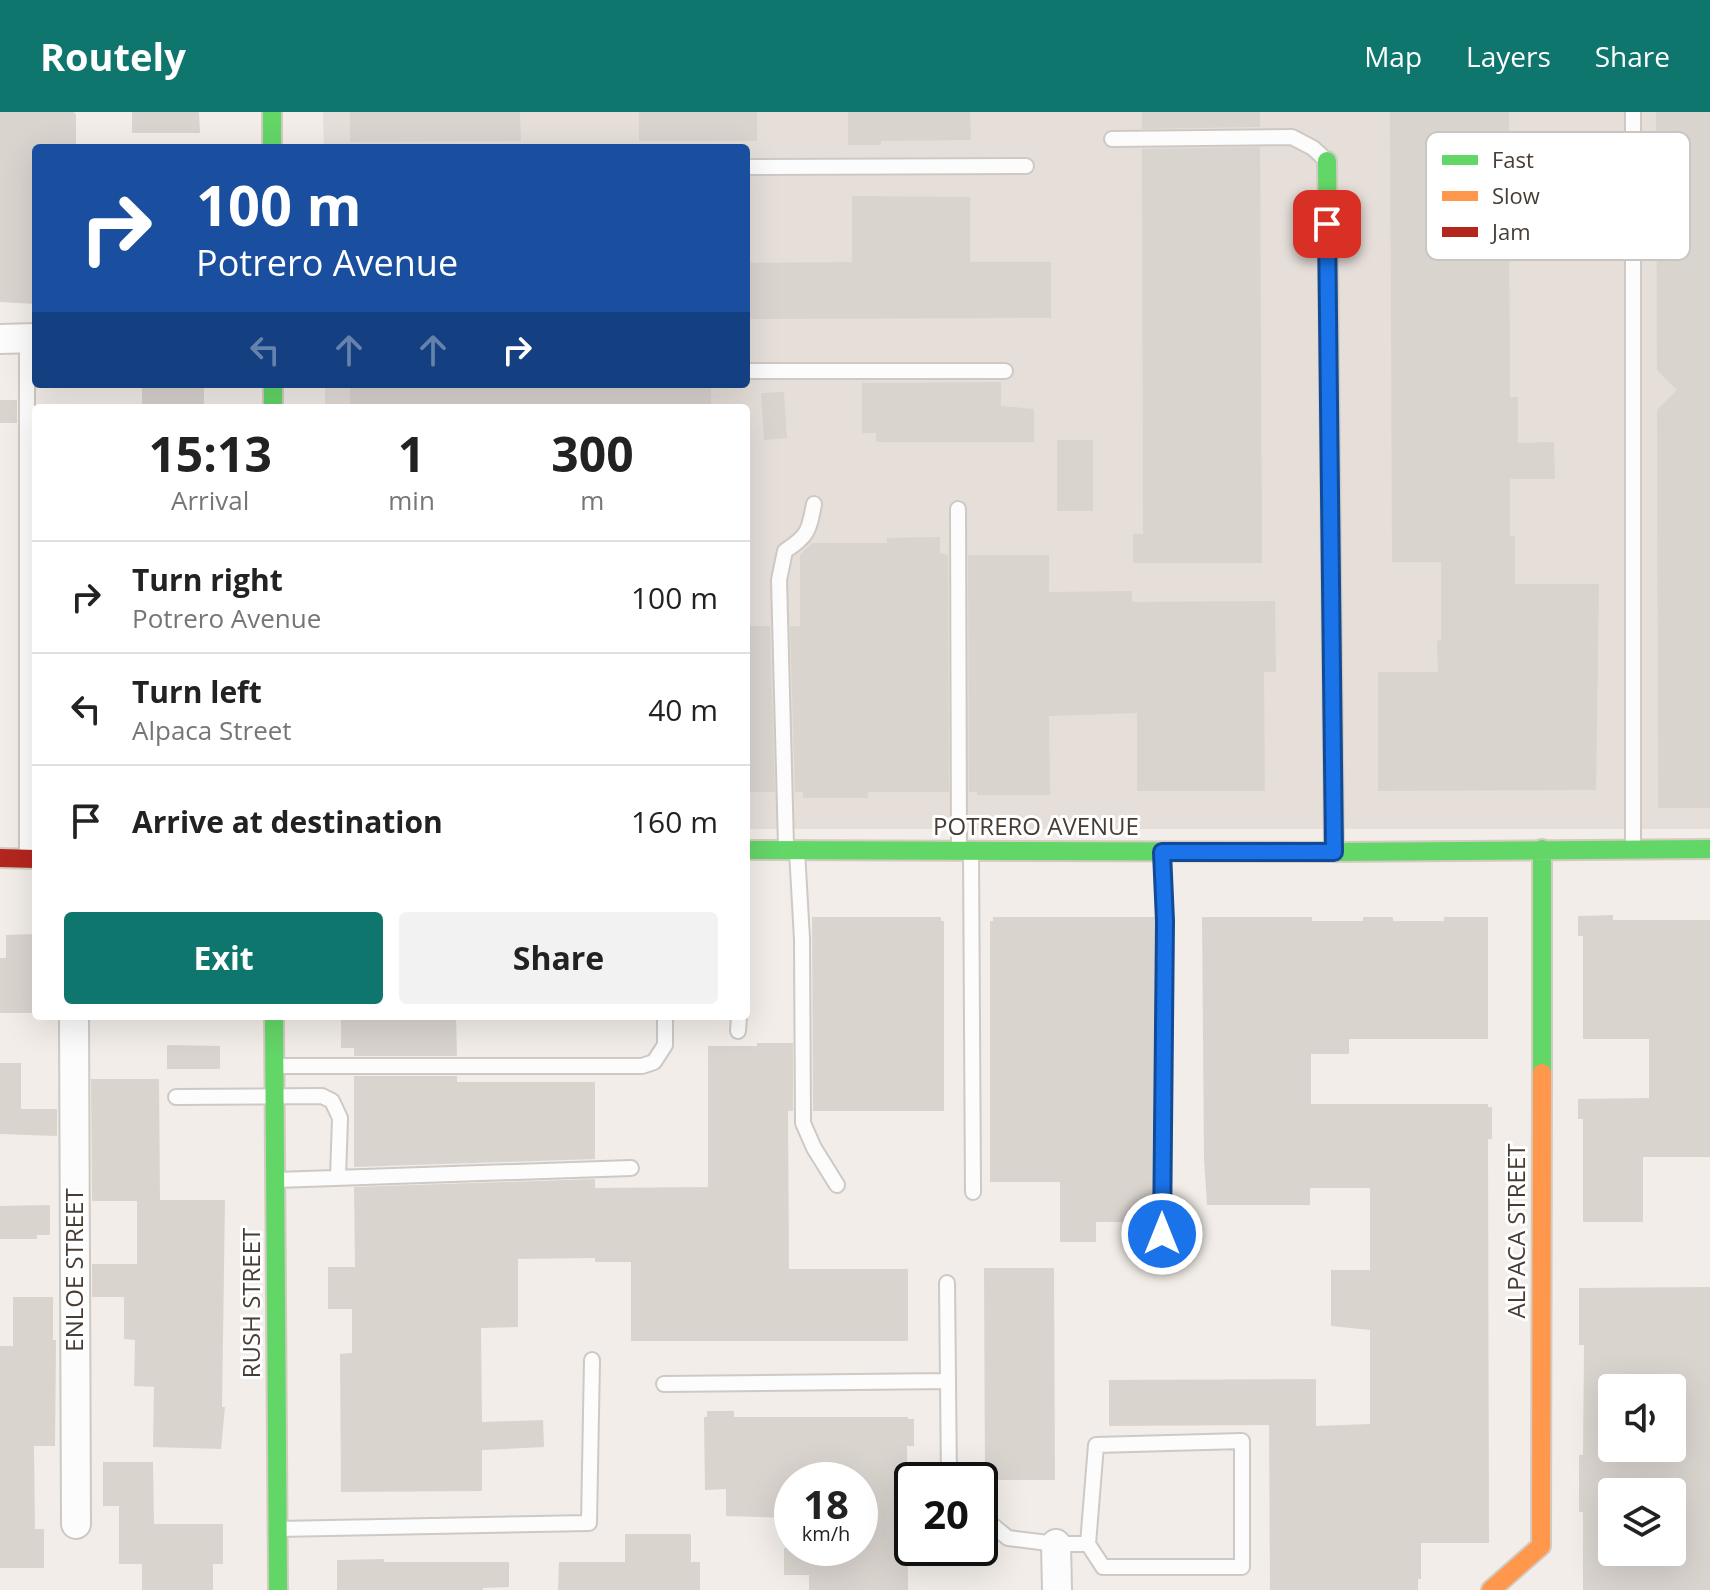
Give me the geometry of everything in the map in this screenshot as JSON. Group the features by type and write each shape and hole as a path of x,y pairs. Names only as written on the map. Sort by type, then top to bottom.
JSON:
{"street":[{"path":"272,112 272,144"},
{"path":"1327,161 1334,852"},
{"name":"ALPACA STREET","path":"1491,1590 1541,1546 1542,849"},
{"name":"POTRERO AVENUE","path":"750,850 1334,852 1710,849"},
{"path":"0,858 32,860"},
{"name":"ENLOE STREET","path":"74,1020 76,1524"},
{"name":"RUSH STREET","path":"274,1020 278,1590"},
{"path":"1056,1544 1057,1590"}],"lane":[{"path":"1112,139 1292,137 1313,148 1327,161"},
{"path":"750,167 1026,166"},
{"path":"1633,260 1633,849"},
{"path":"21,338 32,860"},
{"path":"750,371 1005,371"},
{"path":"814,504 809,530 803,539 785,551 779,580 791,851 802,939 803,1123 837,1185"},
{"path":"958,509 973,1192"},
{"path":"1162,852 1165,921 1162,1234"},
{"path":"275,1066 642,1066 654,1062 665,1045 665,1020"},
{"path":"176,1097 322,1096 332,1101 340,1118 338,1177"},
{"path":"275,1180 631,1168"},
{"path":"947,1283 949,1462"},
{"path":"278,1529 589,1523 592,1360"},
{"path":"664,1384 948,1381"},
{"path":"1242,1441 1242,1567 1103,1567 1088,1544 1096,1445 1242,1441"},
{"path":"998,1530 1008,1538 1088,1544"}],"shaded area":[{"path":"323,112 1710,112 1710,829 750,829 750,404 325,404 325,388 750,388 750,144 324,144"}],"building":[{"path":"0,112 74,112 76,144 32,144 32,304 0,302"},
{"path":"132,112 199,112 200,133 132,133"},
{"path":"350,112 520,112 521,141 350,142"},
{"path":"639,112 757,112 757,141 639,141"},
{"path":"848,112 970,112 971,140 881,141 881,145 848,145"},
{"path":"1142,112 1260,112 1260,127 1142,129"},
{"path":"1390,112 1509,112 1509,132 1426,132 1426,260 1509,260 1510,397 1518,397 1518,443 1554,442 1555,479 1510,479 1510,536 1515,536 1515,584 1599,584 1596,790 1378,791 1378,672 1438,672 1437,641 1441,640 1441,562 1392,562"},
{"path":"1656,112 1710,112 1710,808 1658,808 1657,410 1677,390 1657,370 1657,260 1690,260 1690,132 1656,132"},
{"path":"1260,147 1262,563 1133,563 1133,534 1143,534 1142,149"},
{"path":"852,196 970,197 970,262 1051,262 1051,318 750,319 750,263 852,262"},
{"path":"1001,382 1001,406 1034,409 1034,442 876,442 876,433 862,433 862,383"},
{"path":"142,388 204,388 204,404 142,404"},
{"path":"350,388 711,388 711,404 350,404"},
{"path":"784,392 787,438 764,440 761,393"},
{"path":"0,400 17,400 17,423 0,423"},
{"path":"1057,440 1093,440 1093,511 1057,511"},
{"path":"940,537 940,553 948,555 949,792 868,792 868,798 803,798 803,792 795,792 790,626 800,626 800,555 812,543 887,543 887,538"},
{"path":"968,555 1049,555 1049,592 1132,591 1132,602 1275,601 1276,672 1264,672 1265,791 1137,791 1137,713 1049,716 1050,795 977,795 977,792 969,792"},
{"path":"750,626 770,626 775,792 750,792"},
{"path":"1613,915 1613,920 1710,920 1710,1157 1643,1157 1643,1222 1583,1222 1583,1119 1578,1119 1578,1099 1649,1098 1649,1039 1583,1039 1583,936 1578,936 1578,916"},
{"path":"812,917 941,917 944,921 944,1111 813,1111"},
{"path":"993,917 1155,917 1152,1222 1096,1222 1096,1242 1060,1242 1060,1182 990,1182 990,921"},
{"path":"1202,917 1312,917 1312,921 1363,921 1363,917 1393,917 1393,921 1444,921 1444,917 1488,917 1488,1039 1349,1039 1349,1054 1311,1054 1311,1104 1488,1104 1492,1107 1492,1139 1488,1139 1489,1543 1421,1543 1418,1590 1270,1590 1269,1425 1109,1426 1109,1380 1316,1379 1316,1426 1370,1424 1370,1330 1331,1326 1331,1270 1370,1270 1370,1188 1310,1188 1310,1205 1207,1205"},
{"path":"32,934 32,1013 0,1013 0,958 6,958 6,935"},
{"path":"341,1020 456,1020 457,1056 354,1056 354,1048 341,1048"},
{"path":"757,1043 793,1043 793,1111 788,1111 789,1269 908,1269 908,1341 631,1341 631,1262 595,1262 595,1258 518,1259 518,1327 481,1328 482,1422 543,1420 544,1447 482,1450 482,1491 341,1492 340,1354 352,1353 352,1309 328,1309 328,1267 355,1267 354,1187 595,1179 595,1188 708,1187 708,1046 757,1046"},
{"path":"167,1045 220,1046 220,1069 167,1069"},
{"path":"0,1063 21,1063 21,1109 57,1109 57,1136 0,1134"},
{"path":"354,1076 457,1076 457,1082 595,1082 595,1159 354,1167"},
{"path":"91,1079 159,1079 160,1200 225,1200 222,1407 225,1407 221,1449 153,1447 154,1387 134,1386 135,1340 124,1339 124,1297 92,1297 92,1264 137,1264 137,1201 92,1201"},
{"path":"50,1205 50,1235 37,1235 37,1239 0,1239 0,1206"},
{"path":"984,1268 1054,1268 1055,1480 998,1480 998,1462 985,1462"},
{"path":"1710,1287 1710,1590 1583,1590 1579,1455 1583,1455 1584,1345 1579,1345 1579,1288"},
{"path":"13,1297 53,1297 53,1340 56,1340 55,1446 34,1446 35,1529 44,1529 44,1568 0,1568 0,1346 13,1346"},
{"path":"707,1411 734,1411 734,1417 914,1419 914,1446 907,1446 907,1462 894,1462 894,1566 908,1566 908,1590 809,1590 809,1575 784,1575 784,1566 878,1566 878,1462 774,1462 774,1517 726,1516 726,1489 705,1490 704,1417 707,1417"},
{"path":"103,1462 153,1462 154,1524 223,1524 223,1564 213,1564 213,1590 142,1590 142,1564 119,1564 119,1506 103,1506"},
{"path":"625,1534 691,1534 691,1562 700,1562 700,1590 558,1590 559,1562 625,1562"},
{"path":"384,1559 384,1562 509,1562 509,1587 483,1590 337,1590 337,1560"}],"traffic: fast":[{"path":"272,112 272,144"},
{"path":"1327,161 1334,852"},
{"path":"273,388 273,404"},
{"path":"1542,849 1542,1073"},
{"path":"750,850 1334,852 1710,849"},
{"path":"274,1020 278,1590"}],"traffic: slow":[{"path":"1491,1590 1541,1546 1542,1073"}],"traffic: jam":[{"path":"0,858 32,859"}],"route":[{"path":"1162,1234 1165,921 1162,852 1334,852 1327,224"}]}
